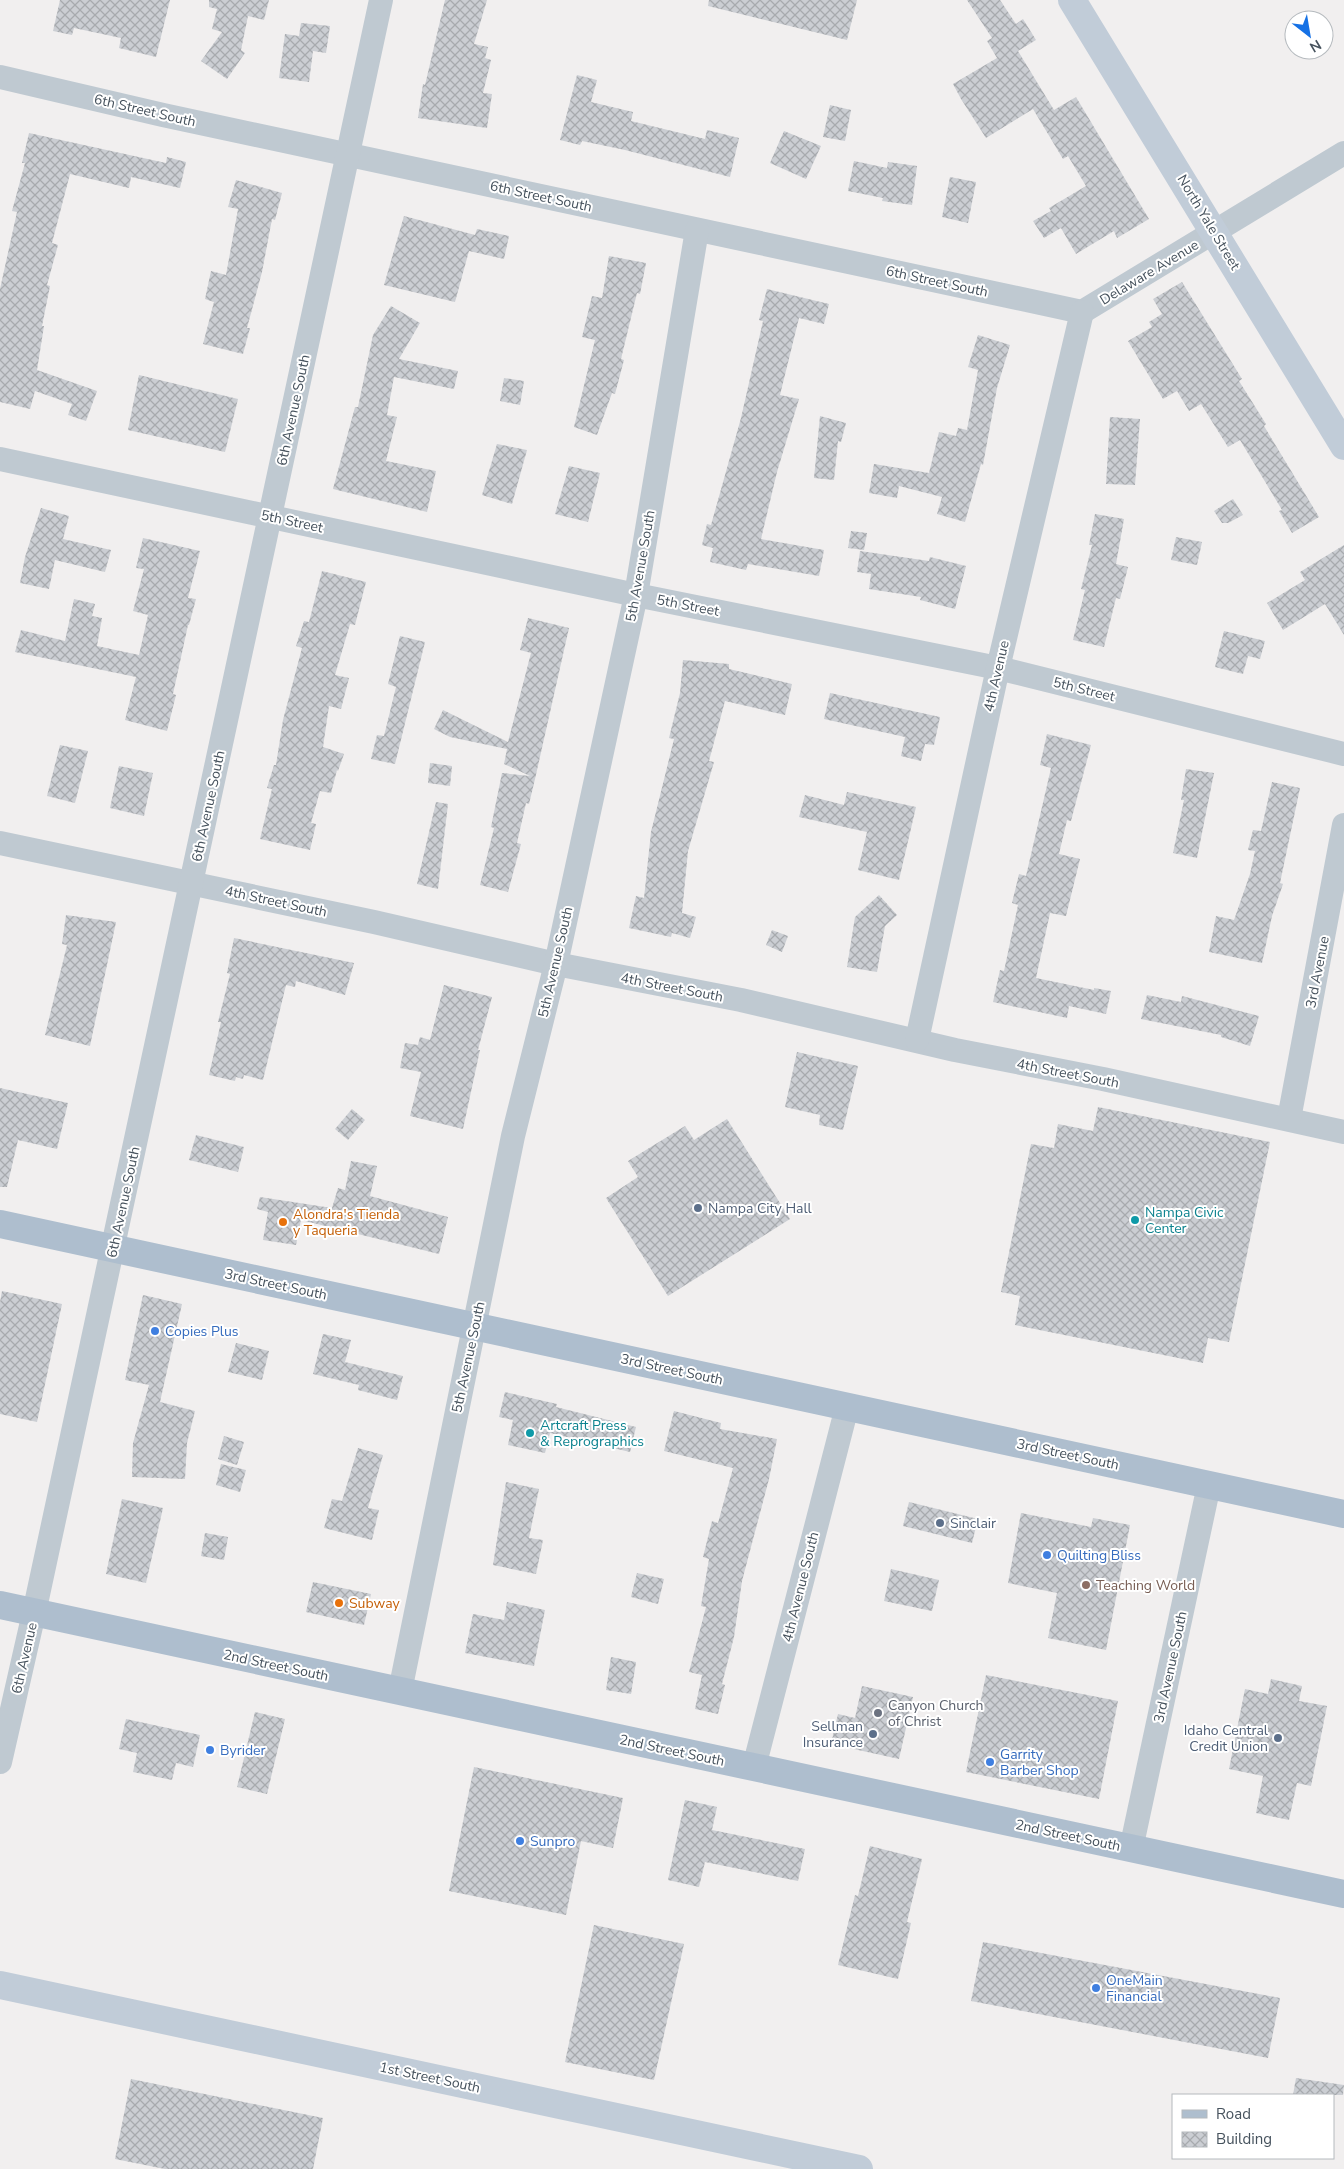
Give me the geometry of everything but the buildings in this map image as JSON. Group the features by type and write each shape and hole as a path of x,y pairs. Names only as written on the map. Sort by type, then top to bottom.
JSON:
{"main road":[{"name":"3rd Street South","path":"0,1224 1344,1514"},
{"name":"2nd Street South","path":"0,1605 1344,1894"}],"street":[{"name":"6th Avenue South","path":"34,1613 381,0"},
{"name":"North Yale Street","path":"1072,0 1344,446"},
{"name":"6th Street South","path":"0,77 697,230 1082,312"},
{"name":"Delaware Avenue","path":"1082,312 1344,152"},
{"name":"5th Avenue South","path":"400,1691 513,1136 556,964 636,595 697,230"},
{"name":"4th Avenue","path":"917,1040 998,668 1082,312"},
{"name":"5th Street","path":"0,459 636,595 998,668 1344,754"},
{"name":"3rd Avenue","path":"1289,1119 1344,825"},
{"name":"4th Street South","path":"0,843 192,882 556,964 741,1000 955,1050 1344,1132"},
{"name":"4th Avenue South","path":"754,1767 847,1407"},
{"name":"3rd Avenue South","path":"1131,1849 1209,1485"},
{"name":"6th Avenue","path":"0,1762 34,1613"},
{"name":"1st Street South","path":"0,1985 859,2169"}],"place":[{"name":"Nampa City Hall","path":"698,1208"},
{"name":"Nampa Civic Center","path":"1135,1220"},
{"name":"Alondra's Tienda y Taqueria","path":"283,1222"},
{"name":"Copies Plus","path":"155,1331"},
{"name":"Artcraft Press & Reprographics","path":"530,1433"},
{"name":"Sinclair","path":"940,1523"},
{"name":"Quilting Bliss","path":"1047,1555"},
{"name":"Teaching World","path":"1086,1585"},
{"name":"Subway","path":"339,1603"},
{"name":"Canyon Church of Christ","path":"878,1713"},
{"name":"Sellman Insurance","path":"873,1734"},
{"name":"Idaho Central Credit Union","path":"1278,1738"},
{"name":"Byrider","path":"210,1750"},
{"name":"Garrity Barber Shop","path":"990,1762"},
{"name":"Sunpro","path":"520,1841"},
{"name":"OneMain Financial","path":"1096,1988"}]}
